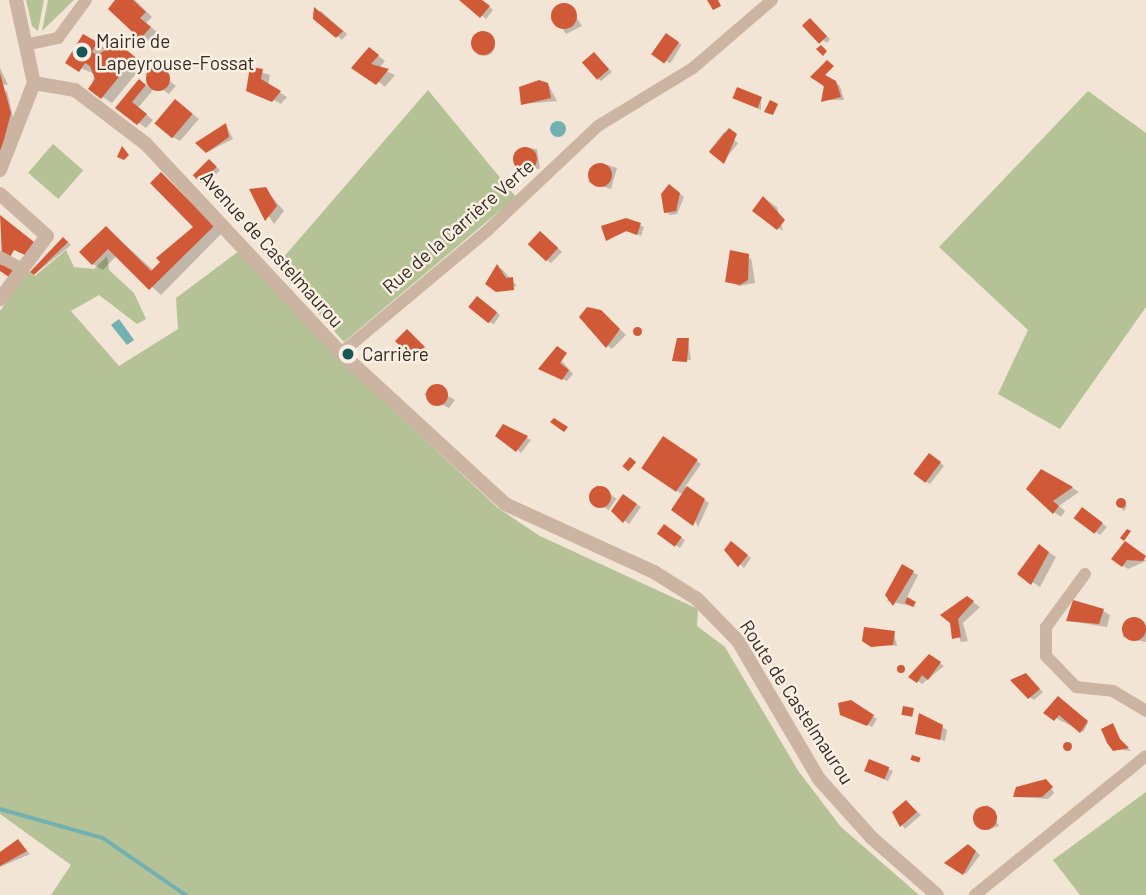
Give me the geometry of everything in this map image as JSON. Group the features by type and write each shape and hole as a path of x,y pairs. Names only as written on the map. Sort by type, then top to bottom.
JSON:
{"street":[{"path":"0,170 34,83 16,0"},
{"path":"25,45 58,38 86,0"},
{"name":"Rue de la Carrière Verte","path":"341,353 488,230 598,126 693,68 772,0"},
{"name":"Avenue de Castelmaurou","path":"34,83 75,90 146,144 341,353 505,504 531,521"},
{"path":"0,299 47,236 1,199"},
{"path":"0,257 23,269"},
{"name":"Route de Castelmaurou","path":"531,521 654,572 718,617 819,779 872,838 937,895"},
{"path":"1084,574 1046,627 1046,656 1076,687 1113,691 1146,711"},
{"path":"975,895 1146,756"}],"green space":[{"path":"26,0 44,0 38,31 32,26"},
{"path":"48,0 74,0 42,31"},
{"path":"428,90 516,197 344,342 276,266"},
{"path":"1088,91 1146,133 1146,307 1060,429 998,394 1028,330 939,247"},
{"path":"53,144 83,170 58,199 28,173"},
{"path":"66,250 74,267 94,269 107,256 109,270 134,293 146,319 137,324 99,295 71,311 119,366 178,329 176,298 239,251 344,364 498,508 540,536 698,609 697,626 725,647 799,772 841,827 919,895 51,895 71,865 0,814 0,311 28,271 35,276"},
{"path":"1146,792 1146,895 1080,895 1053,860"}],"water":[{"path":"558,121 566,129 558,137 550,129"},
{"path":"119,319 134,340 127,345 111,325"}],"building":[{"path":"115,0 133,0 146,12 140,18 151,27 140,39 108,9"},
{"path":"459,0 482,0 490,6 480,18"},
{"path":"707,0 718,0 721,6 713,10"},
{"path":"564,3 573,7 577,16 573,25 564,29 555,25 551,16 555,7"},
{"path":"314,7 343,31 336,38 313,19"},
{"path":"810,18 827,36 819,44 802,26"},
{"path":"483,31 492,34 495,43 492,52 483,55 474,52 471,43 474,34"},
{"path":"666,33 679,42 664,63 651,54"},
{"path":"83,34 97,42 92,52 97,55 113,46 107,42 111,37 135,57 101,99 88,89 95,79 90,66 85,63 79,72 65,63"},
{"path":"821,45 827,51 823,56 816,49"},
{"path":"369,47 379,55 371,64 389,69 376,85 351,68"},
{"path":"594,52 609,69 597,80 582,62"},
{"path":"827,60 834,66 825,75 836,81 841,97 821,102 824,86 810,77"},
{"path":"158,67 166,71 170,79 166,87 158,91 150,87 146,79 150,71"},
{"path":"250,67 263,69 261,79 281,91 272,102 246,91"},
{"path":"0,73 11,113 1,151 0,151"},
{"path":"139,79 146,85 132,102 147,114 137,125 115,108"},
{"path":"539,80 548,83 551,98 521,105 519,87"},
{"path":"737,87 762,97 758,108 733,98"},
{"path":"175,99 193,114 172,138 154,124"},
{"path":"770,100 778,104 773,115 764,112"},
{"path":"226,123 229,137 206,153 195,143"},
{"path":"729,128 737,134 724,164 709,152"},
{"path":"122,146 129,155 124,160 117,157"},
{"path":"525,147 536,154 537,159 530,170 525,171 514,164 513,159 520,148"},
{"path":"209,159 217,167 201,183 193,175"},
{"path":"600,163 609,166 612,175 609,184 600,187 591,184 588,175 591,166"},
{"path":"161,172 214,226 149,290 108,249 92,265 79,252 106,226 151,271 160,262 156,258 193,227 150,183"},
{"path":"669,184 680,193 676,211 664,213 661,194"},
{"path":"266,187 277,206 265,221 249,189"},
{"path":"763,196 785,220 777,230 752,211"},
{"path":"0,215 34,242 25,255 14,250 9,259 2,256"},
{"path":"626,218 641,223 637,235 626,231 606,241 601,226"},
{"path":"540,231 558,248 546,261 528,244"},
{"path":"63,237 68,242 34,275 30,272"},
{"path":"730,250 749,254 748,280 740,285 725,282"},
{"path":"0,264 14,270 9,277 0,271"},
{"path":"497,264 506,278 513,277 514,290 496,292 485,284"},
{"path":"477,296 497,312 488,323 468,307"},
{"path":"587,307 601,310 620,329 606,348 579,317"},
{"path":"637,327 641,331 637,335 633,331"},
{"path":"407,329 425,347 413,359 395,341"},
{"path":"677,338 689,338 687,362 672,361"},
{"path":"557,346 567,353 560,363 569,370 562,380 538,369"},
{"path":"437,384 445,387 448,395 445,403 437,406 429,403 426,395 429,387"},
{"path":"554,418 568,427 564,432 550,422"},
{"path":"503,424 528,436 516,452 495,436"},
{"path":"663,436 698,459 676,492 641,468"},
{"path":"929,453 941,462 925,483 913,474"},
{"path":"630,457 636,462 628,471 622,466"},
{"path":"1041,469 1073,487 1053,501 1059,506 1053,514 1026,489"},
{"path":"600,486 608,489 611,497 608,505 600,508 592,505 589,497 592,489"},
{"path":"687,486 705,499 693,526 671,510"},
{"path":"623,494 637,504 623,523 611,511"},
{"path":"1121,498 1125,499 1125,507 1121,508 1117,507 1116,503 1117,499"},
{"path":"1082,507 1103,523 1094,534 1074,518"},
{"path":"664,524 682,537 675,547 657,534"},
{"path":"1127,529 1131,531 1124,541 1120,538"},
{"path":"731,541 748,555 738,567 724,550"},
{"path":"1125,541 1146,556 1143,561 1127,560 1122,567 1111,559"},
{"path":"1039,544 1049,552 1031,585 1017,574"},
{"path":"902,564 914,571 893,606 885,595"},
{"path":"967,596 974,601 958,619 961,637 952,639 950,623 940,615"},
{"path":"907,597 916,602 913,607 905,603"},
{"path":"1073,600 1104,609 1099,624 1066,621"},
{"path":"1134,617 1145,624 1146,629 1139,640 1134,641 1123,634 1122,629 1129,618"},
{"path":"864,627 895,631 893,645 871,647 862,641"},
{"path":"929,654 941,662 928,680 922,675 917,683 908,677"},
{"path":"901,665 905,669 901,673 897,669"},
{"path":"1026,673 1040,689 1028,699 1010,680"},
{"path":"1058,696 1088,721 1080,733 1059,715 1054,721 1043,713"},
{"path":"851,700 874,715 867,726 840,715 838,703"},
{"path":"903,706 914,708 912,717 901,715"},
{"path":"919,713 943,725 940,740 915,734"},
{"path":"1113,723 1120,739 1129,748 1113,751 1107,743 1101,729"},
{"path":"1067,742 1071,746 1067,750 1063,746"},
{"path":"912,755 921,758 919,763 910,760"},
{"path":"869,759 889,767 885,779 864,771"},
{"path":"1046,779 1053,787 1042,797 1013,797 1016,787"},
{"path":"906,800 917,812 900,827 892,812"},
{"path":"985,806 993,810 997,818 993,826 985,830 977,826 973,818 977,810"},
{"path":"18,839 27,851 0,866 0,852"},
{"path":"968,844 976,851 963,875 944,863"}],"waterway":[{"path":"0,809 103,838 186,895"}],"place":[{"name":"Mairie de Lapeyrouse-Fossat","path":"82,52"},
{"name":"Carrière","path":"348,354"}]}
